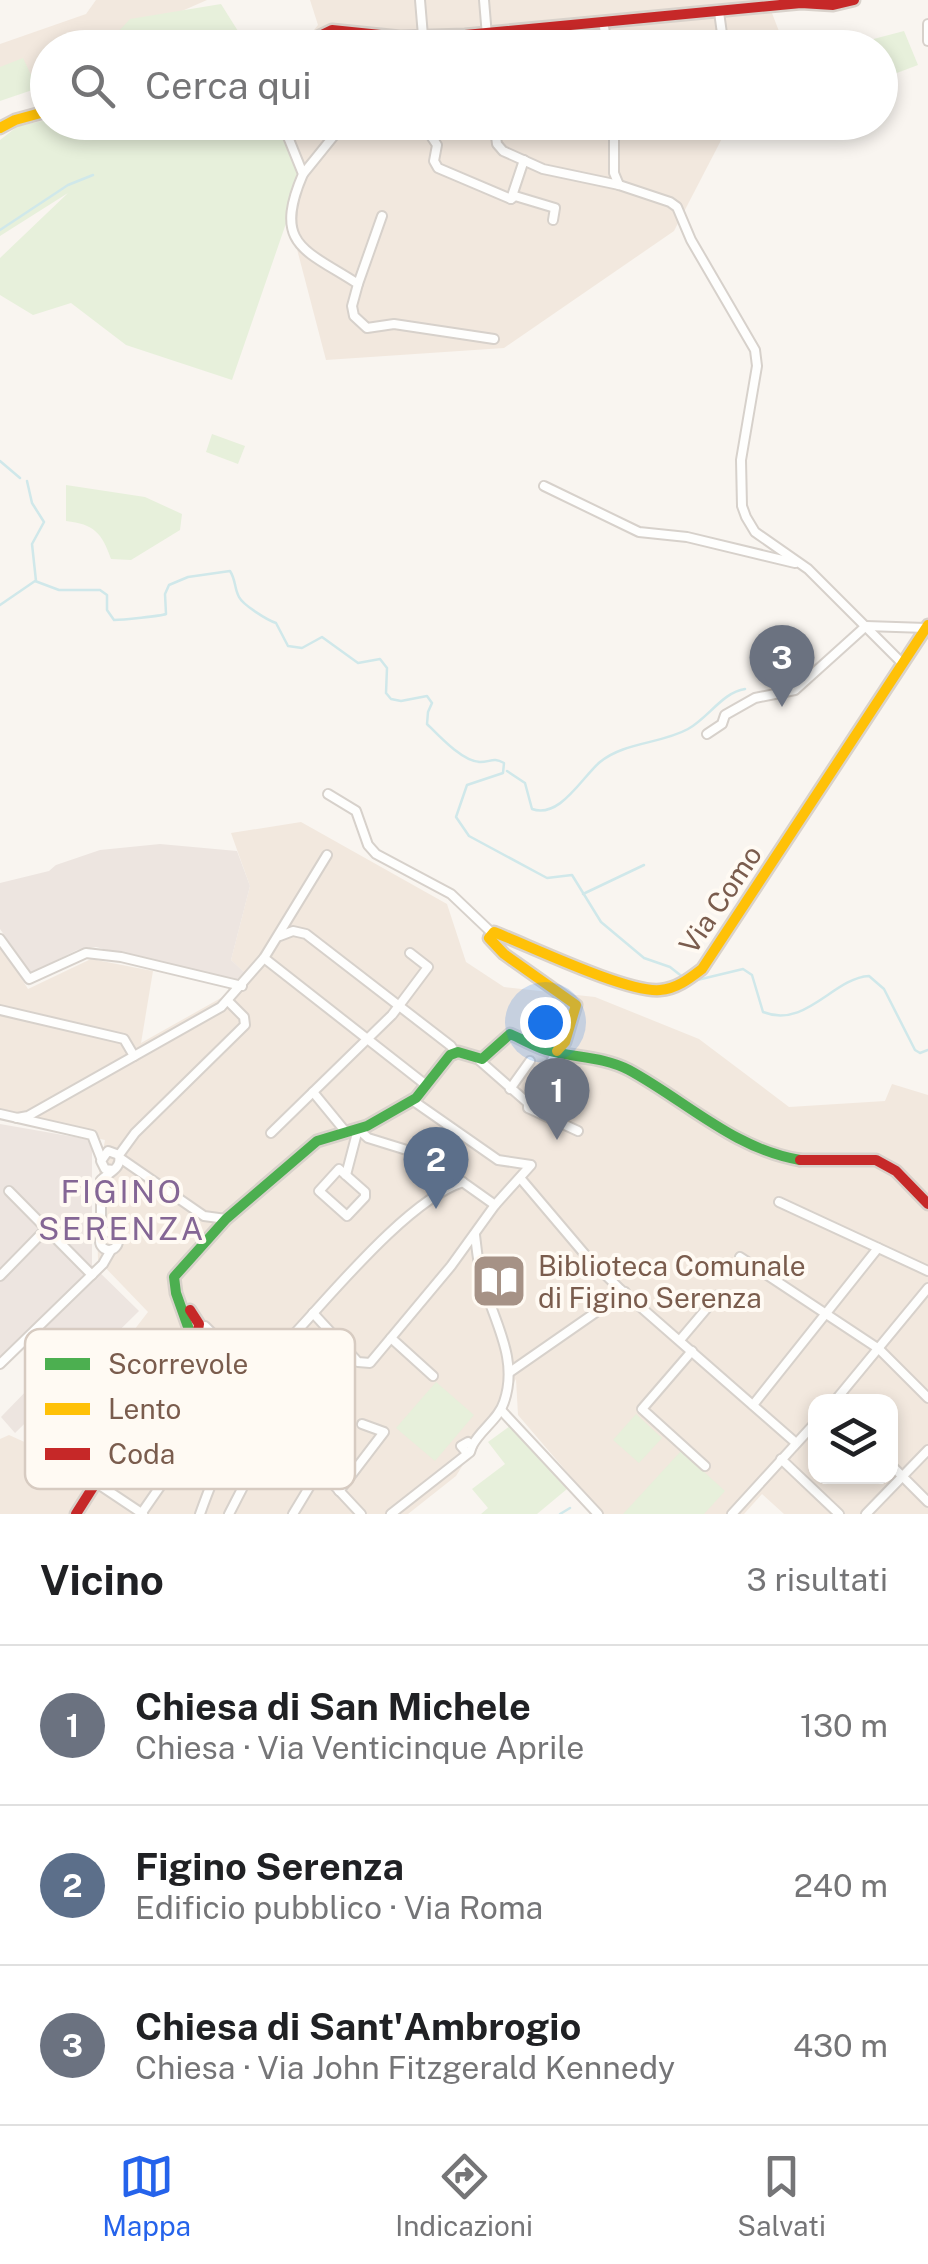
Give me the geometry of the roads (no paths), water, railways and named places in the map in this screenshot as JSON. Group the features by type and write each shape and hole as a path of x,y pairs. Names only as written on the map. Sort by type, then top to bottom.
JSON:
{"street":[{"path":"420,0 422,30"},
{"path":"484,0 486,30"},
{"path":"518,30 714,8 804,2 834,5 854,0"},
{"path":"604,22 605,30"},
{"path":"928,24 928,42"},
{"path":"0,128 30,116"},
{"path":"289,140 303,174"},
{"path":"330,140 303,174 290,215 295,240 302,250 358,284"},
{"path":"434,140 438,168 511,199"},
{"path":"496,140 503,151 544,169 619,185 670,202 682,216 691,240 748,334 757,366 741,460 742,506 755,532 802,565 901,662"},
{"path":"614,140 614,173 619,185"},
{"path":"511,199 524,160"},
{"path":"511,199 515,196 555,208 553,220"},
{"path":"382,216 358,284 352,306 354,316 367,328 394,324 494,339"},
{"path":"544,486 639,532 686,537 802,565"},
{"path":"707,734 722,724 725,715 754,698 795,690 866,626 927,627"},
{"name":"Via Como","path":"492,933 633,987 660,990 684,983 702,969 927,627"},
{"path":"908,628 917,641"},
{"path":"328,794 356,811 368,845 376,854 451,894 492,933 488,938 494,947 576,1006 565,1042 528,1108 578,1131"},
{"path":"17,1118 228,1001 264,958 327,855"},
{"path":"287,921 455,1052 478,1060 528,1103"},
{"path":"273,943 293,931 306,934"},
{"path":"0,939 29,978 86,953 121,957 242,986"},
{"path":"271,1133 400,1006 428,966 410,953"},
{"path":"264,958 426,1085"},
{"path":"36,1329 102,1264 106,1233 99,1200 102,1180 112,1159 245,1025 244,1018 228,1001"},
{"path":"0,1010 124,1039 134,1056"},
{"path":"478,1060 486,1058 510,1034 567,1056 607,1060 746,1144 772,1155 799,1160 876,1160 896,1170 928,1204"},
{"path":"195,1329 173,1292 176,1272 226,1219 317,1141 358,1129 412,1100 455,1052"},
{"path":"510,1089 530,1061"},
{"path":"313,1092 345,1131"},
{"path":"355,1357 362,1364 370,1363 531,1165 498,1160 412,1100"},
{"path":"42,1124 44,1106"},
{"path":"0,1114 92,1135 112,1159 139,1169 204,1216 226,1219"},
{"path":"346,1175 358,1129"},
{"path":"358,1129 368,1138 426,1156 495,1205"},
{"path":"339,1169 346,1175 365,1192 365,1198 347,1216 319,1190 339,1169"},
{"path":"521,1179 588,1258 796,1443"},
{"path":"298,1329 400,1224 463,1182"},
{"path":"9,1191 92,1274"},
{"path":"779,1202 928,1271"},
{"path":"204,1216 211,1236"},
{"path":"0,1276 46,1229"},
{"path":"106,1233 118,1241 106,1248"},
{"path":"397,1512 457,1463 501,1410 510,1372 496,1314 482,1279 475,1235"},
{"path":"753,1405 878,1248"},
{"path":"740,1257 879,1349 928,1398"},
{"path":"186,1264 178,1290 196,1329"},
{"path":"841,1394 928,1288"},
{"path":"510,1372 625,1292"},
{"path":"680,1340 718,1294"},
{"path":"313,1314 328,1329"},
{"path":"391,1338 432,1376"},
{"path":"0,1364 25,1340"},
{"path":"692,1351 642,1408 705,1466"},
{"path":"501,1410 598,1514"},
{"path":"355,1471 384,1432 362,1424"},
{"path":"732,1514 808,1430"},
{"path":"866,1514 928,1450"},
{"path":"781,1459 839,1514"},
{"path":"898,1472 928,1502"},
{"path":"76,1514 92,1489"},
{"path":"106,1489 142,1514 159,1489"},
{"path":"200,1514 209,1489"},
{"path":"229,1514 242,1489"},
{"path":"293,1514 308,1489"},
{"path":"340,1491 362,1514"},
{"path":"350,1502 369,1514"}],"waterway":[{"path":"0,230 68,185 93,175"},
{"path":"0,461 20,478"},
{"path":"27,481 32,503 44,522 32,544 36,581"},
{"path":"0,605 35,581 59,590 100,590 107,595 107,610 114,620 157,616 166,614 165,594 169,585 188,577 230,571 241,600 276,623 288,646 302,648 322,637 358,663 380,659 387,668 386,693 391,699 427,696 432,703 427,724 452,748 473,761 504,763 503,773 467,785 456,817 469,836 547,878 572,875 601,922 644,958 670,967 684,978"},
{"path":"507,771 525,783 532,809 552,808 610,755 688,729 730,695 745,689"},
{"path":"583,894 644,865"},
{"path":"693,981 743,969 752,975 763,1012 778,1015 806,1009 843,985 869,976 884,989 915,1050 928,1050"},
{"path":"560,1514 570,1508"}],"place":[{"name":"Chiesa di Sant'Ambrogio","path":"782,707"},
{"name":"Chiesa di San Michele","path":"557,1140"},
{"name":"Figino Serenza","path":"436,1209"},
{"name":"Biblioteca Comunale di Figino Serenza","path":"499,1281"}],"district":[{"name":"FIGINO SERENZA","path":"122,1210"}]}
